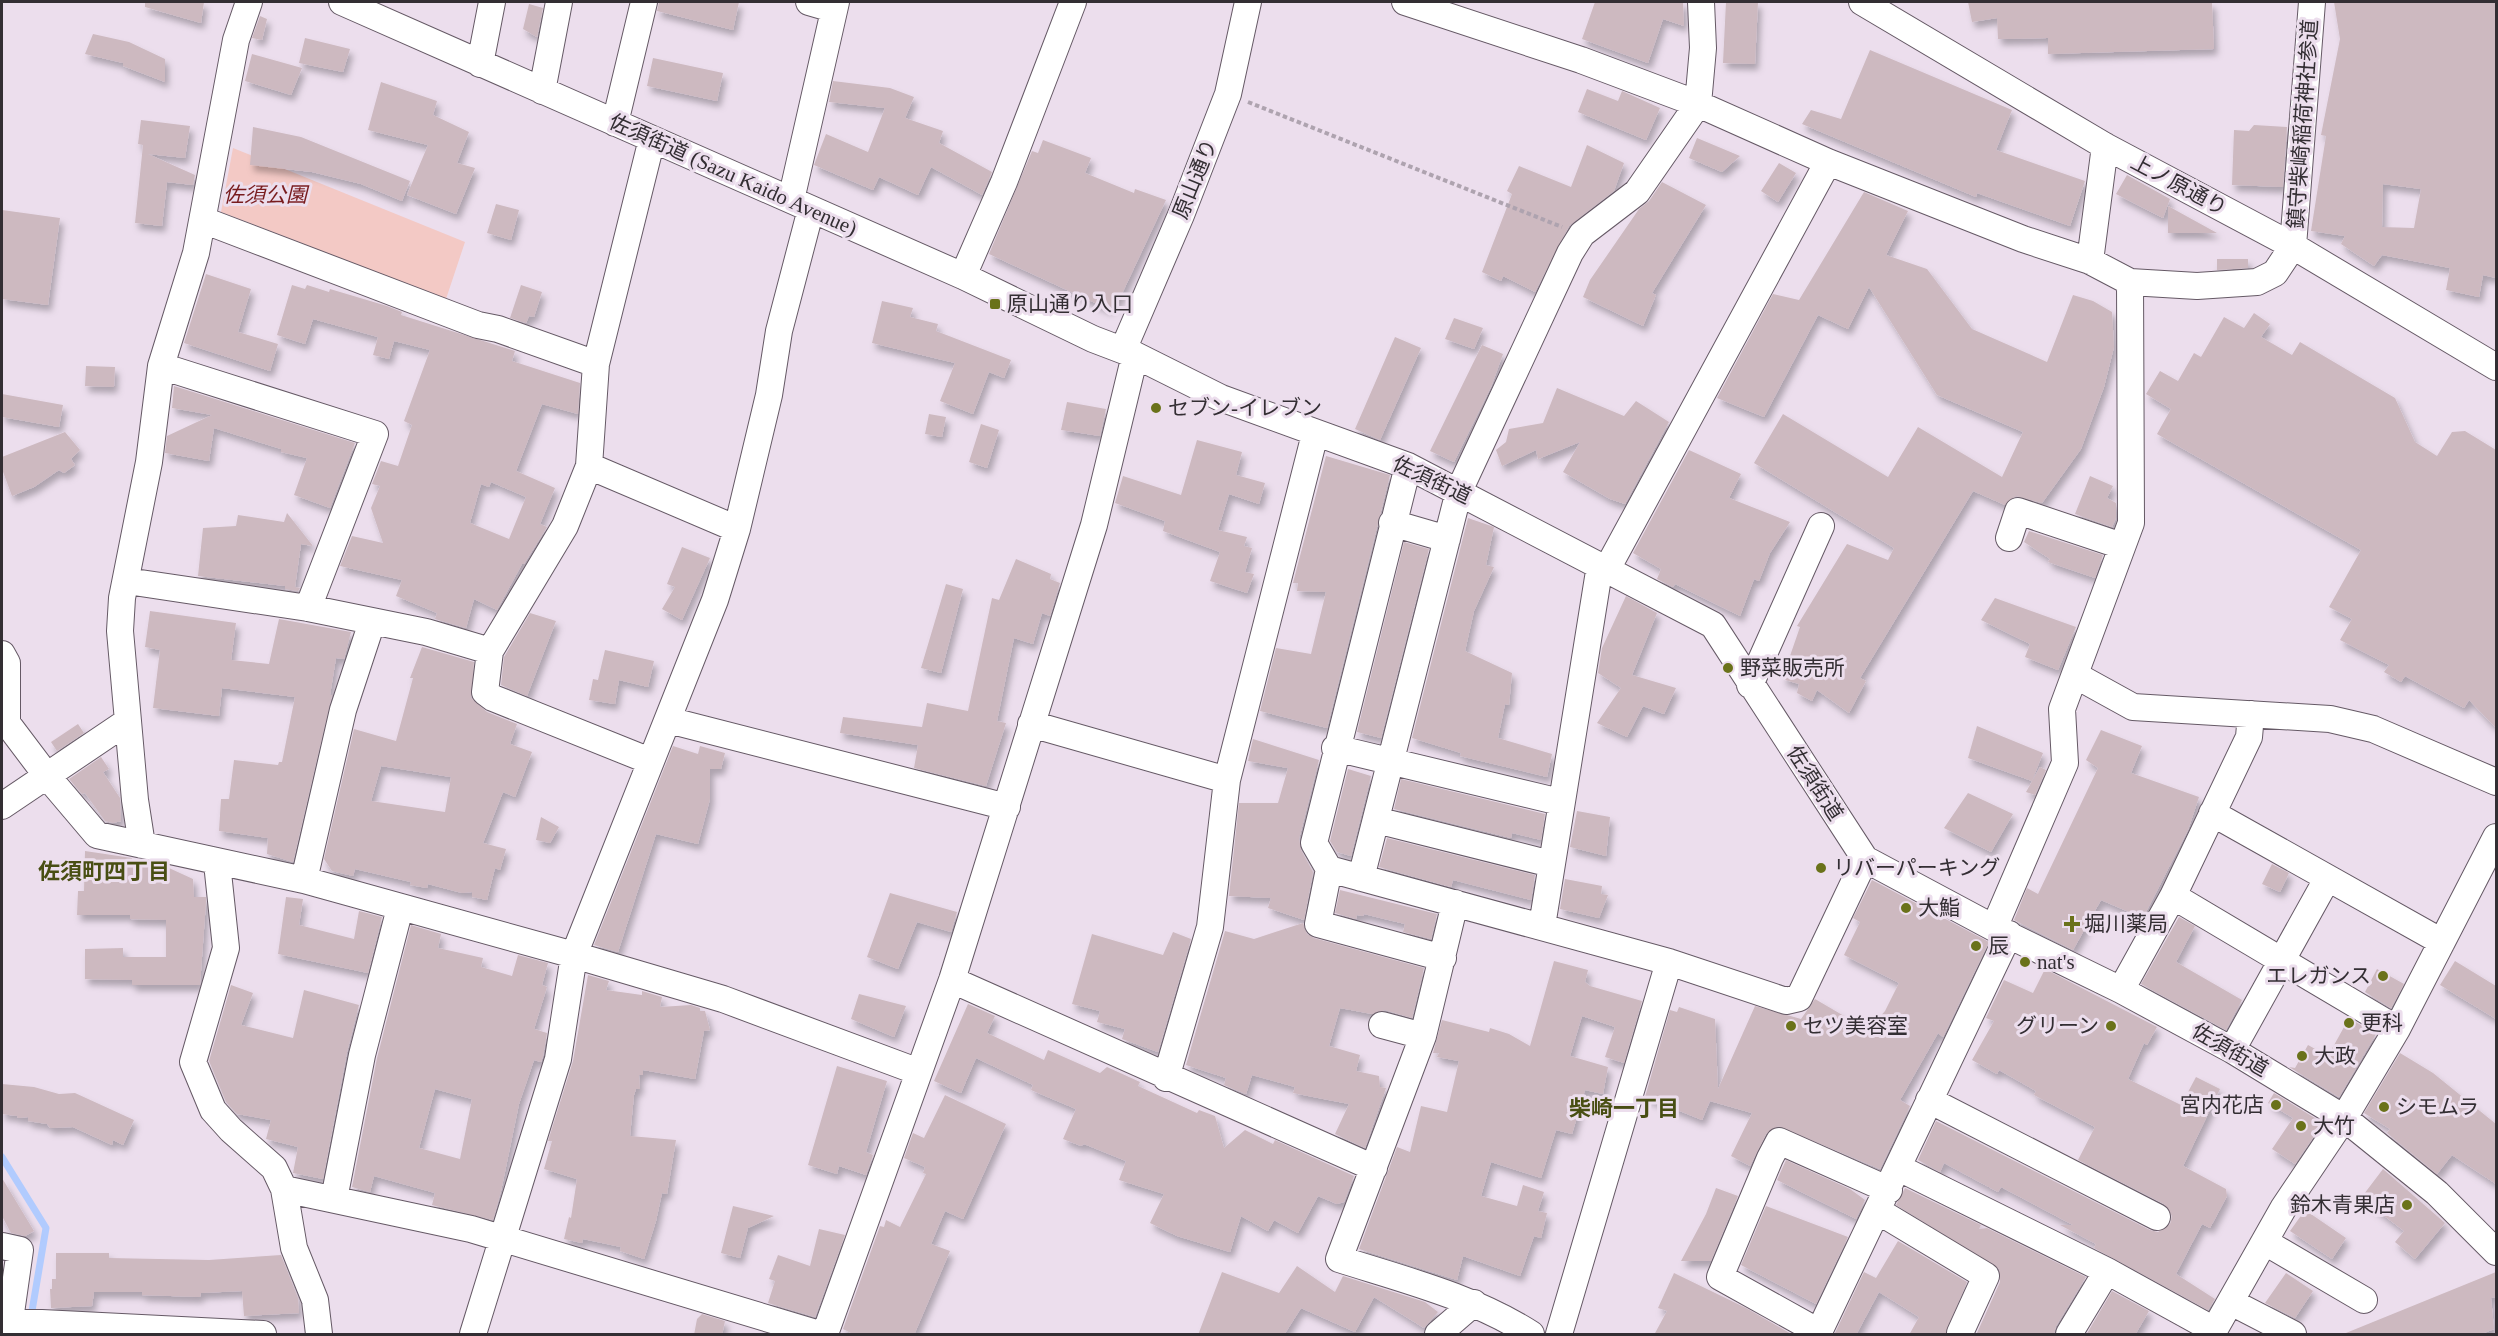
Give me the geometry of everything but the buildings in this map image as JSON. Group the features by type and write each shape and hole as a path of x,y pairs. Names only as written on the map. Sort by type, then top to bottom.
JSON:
{"street":[{"path":"142,845 120,631 122,598 149,462 161,366 196,253 236,40 249,2"},
{"name":"佐須街道 (Sazu Kaido Avenue)","path":"342,2 963,276 1093,339 1129,353"},
{"path":"480,64 492,2"},
{"path":"542,91 559,2"},
{"path":"615,123 644,2"},
{"path":"473,1335 558,1059 574,955 715,600 737,528 769,395 835,5 809,2"},
{"path":"963,276 1004,182 1073,2"},
{"name":"原山通り","path":"825,1335 952,980 1007,807 1094,525 1129,353 1228,94 1248,2"},
{"path":"1405,2 1581,60 1698,104 1828,162 2023,238 2090,261 2130,282 2198,286 2257,282 2275,273 2293,246"},
{"path":"1361,878 1459,491 1570,253 1582,234 1637,192 1698,104 1703,48 1701,2"},
{"name":"上ノ原通り","path":"1862,2 2105,146 2293,246 2496,367"},
{"name":"鎮守柴崎稲荷神社参道","path":"2293,246 2312,2"},
{"path":"650,761 493,698 485,692 490,651 564,526 589,466 596,364 652,139"},
{"path":"2090,261 2105,146"},
{"path":"1542,926 1560,802 1603,567 1828,162"},
{"path":"202,220 478,325 498,328 596,364"},
{"path":"2130,282 2131,523 2062,709 2065,763 2002,931 1889,1190 1819,1333 1720,1277 1779,1141 1889,1190 2107,1271 2213,1332 2284,1207 2344,1118 2397,1029 2496,837"},
{"name":"佐須街道","path":"1129,353 1221,398 1408,466 1713,625 1865,859 2121,990 2232,1050 2344,1118 2437,1193 2496,1252"},
{"path":"161,366 375,434 308,608"},
{"path":"1166,1078 1210,927 1227,780 1315,434"},
{"path":"589,466 737,528"},
{"path":"1408,466 1335,748 1314,843 1329,869 1318,924 1443,958"},
{"path":"2009,538 2018,511 2122,546"},
{"path":"1392,523 1446,539"},
{"path":"1750,685 1821,526"},
{"path":"127,580 308,608 426,632 490,651"},
{"path":"304,880 343,710 372,622"},
{"path":"2,654 7,663 8,723 47,776 97,835 217,863 304,880 574,955 723,999 919,1072"},
{"path":"2075,675 2133,707 2330,719 2373,729 2496,782"},
{"path":"2121,990 2173,896 2249,737 2251,714"},
{"path":"668,720 1007,807"},
{"path":"2,806 128,722"},
{"path":"1031,724 1227,780"},
{"path":"1335,748 1560,802"},
{"path":"2212,813 2442,942"},
{"path":"1376,820 1551,864"},
{"path":"1329,869 1669,962 1786,1001 1799,998 1865,859"},
{"path":"217,863 226,948 193,1062 213,1110 231,1130 274,1168 284,1189 294,1248 315,1300 319,1335"},
{"path":"2232,1050 2327,879"},
{"path":"2173,896 2397,1029"},
{"path":"1455,903 1423,1036 1339,1259 1473,1303 1507,1318 1531,1335"},
{"path":"334,1199 362,1055 400,908"},
{"path":"1559,1335 1669,962"},
{"path":"952,980 1166,1078 1374,1168"},
{"path":"1383,1025 1423,1036"},
{"path":"1929,1100 2157,1217"},
{"path":"284,1189 471,1228 819,1335"},
{"path":"1889,1190 1986,1276 1960,1333"},
{"path":"2265,1242 2364,1300"},
{"path":"2,1246 20,1250 6,1326 263,1335"},
{"path":"2069,1335 2107,1271"},
{"path":"2231,1302 2293,1335"},
{"path":"1438,1335 1473,1303"}],"path":[{"path":"1228,94 1582,234"}],"green space":[{"name":"佐須公園","path":"233,148 465,242 446,299 221,212"}],"waterway":[{"path":"2,1157 46,1228 31,1317"}],"place":[{"name":"原山通り入口","path":"995,304"},
{"name":"セブン-イレブン","path":"1156,408"},
{"name":"野菜販売所","path":"1728,668"},
{"name":"リバーパーキング","path":"1821,868"},
{"name":"大鮨","path":"1906,908"},
{"name":"堀川薬局","path":"2072,924"},
{"name":"辰","path":"1976,946"},
{"name":"nat's","path":"2025,962"},
{"name":"エレガンス","path":"2383,976"},
{"name":"更科","path":"2349,1023"},
{"name":"セツ美容室","path":"1791,1026"},
{"name":"グリーン","path":"2111,1026"},
{"name":"大政","path":"2302,1056"},
{"name":"宮内花店","path":"2276,1105"},
{"name":"シモムラ","path":"2384,1107"},
{"name":"大竹","path":"2301,1126"},
{"name":"鈴木青果店","path":"2407,1205"}],"district":[{"name":"佐須町四丁目","path":"104,871"},
{"name":"柴崎一丁目","path":"1624,1108"}]}
